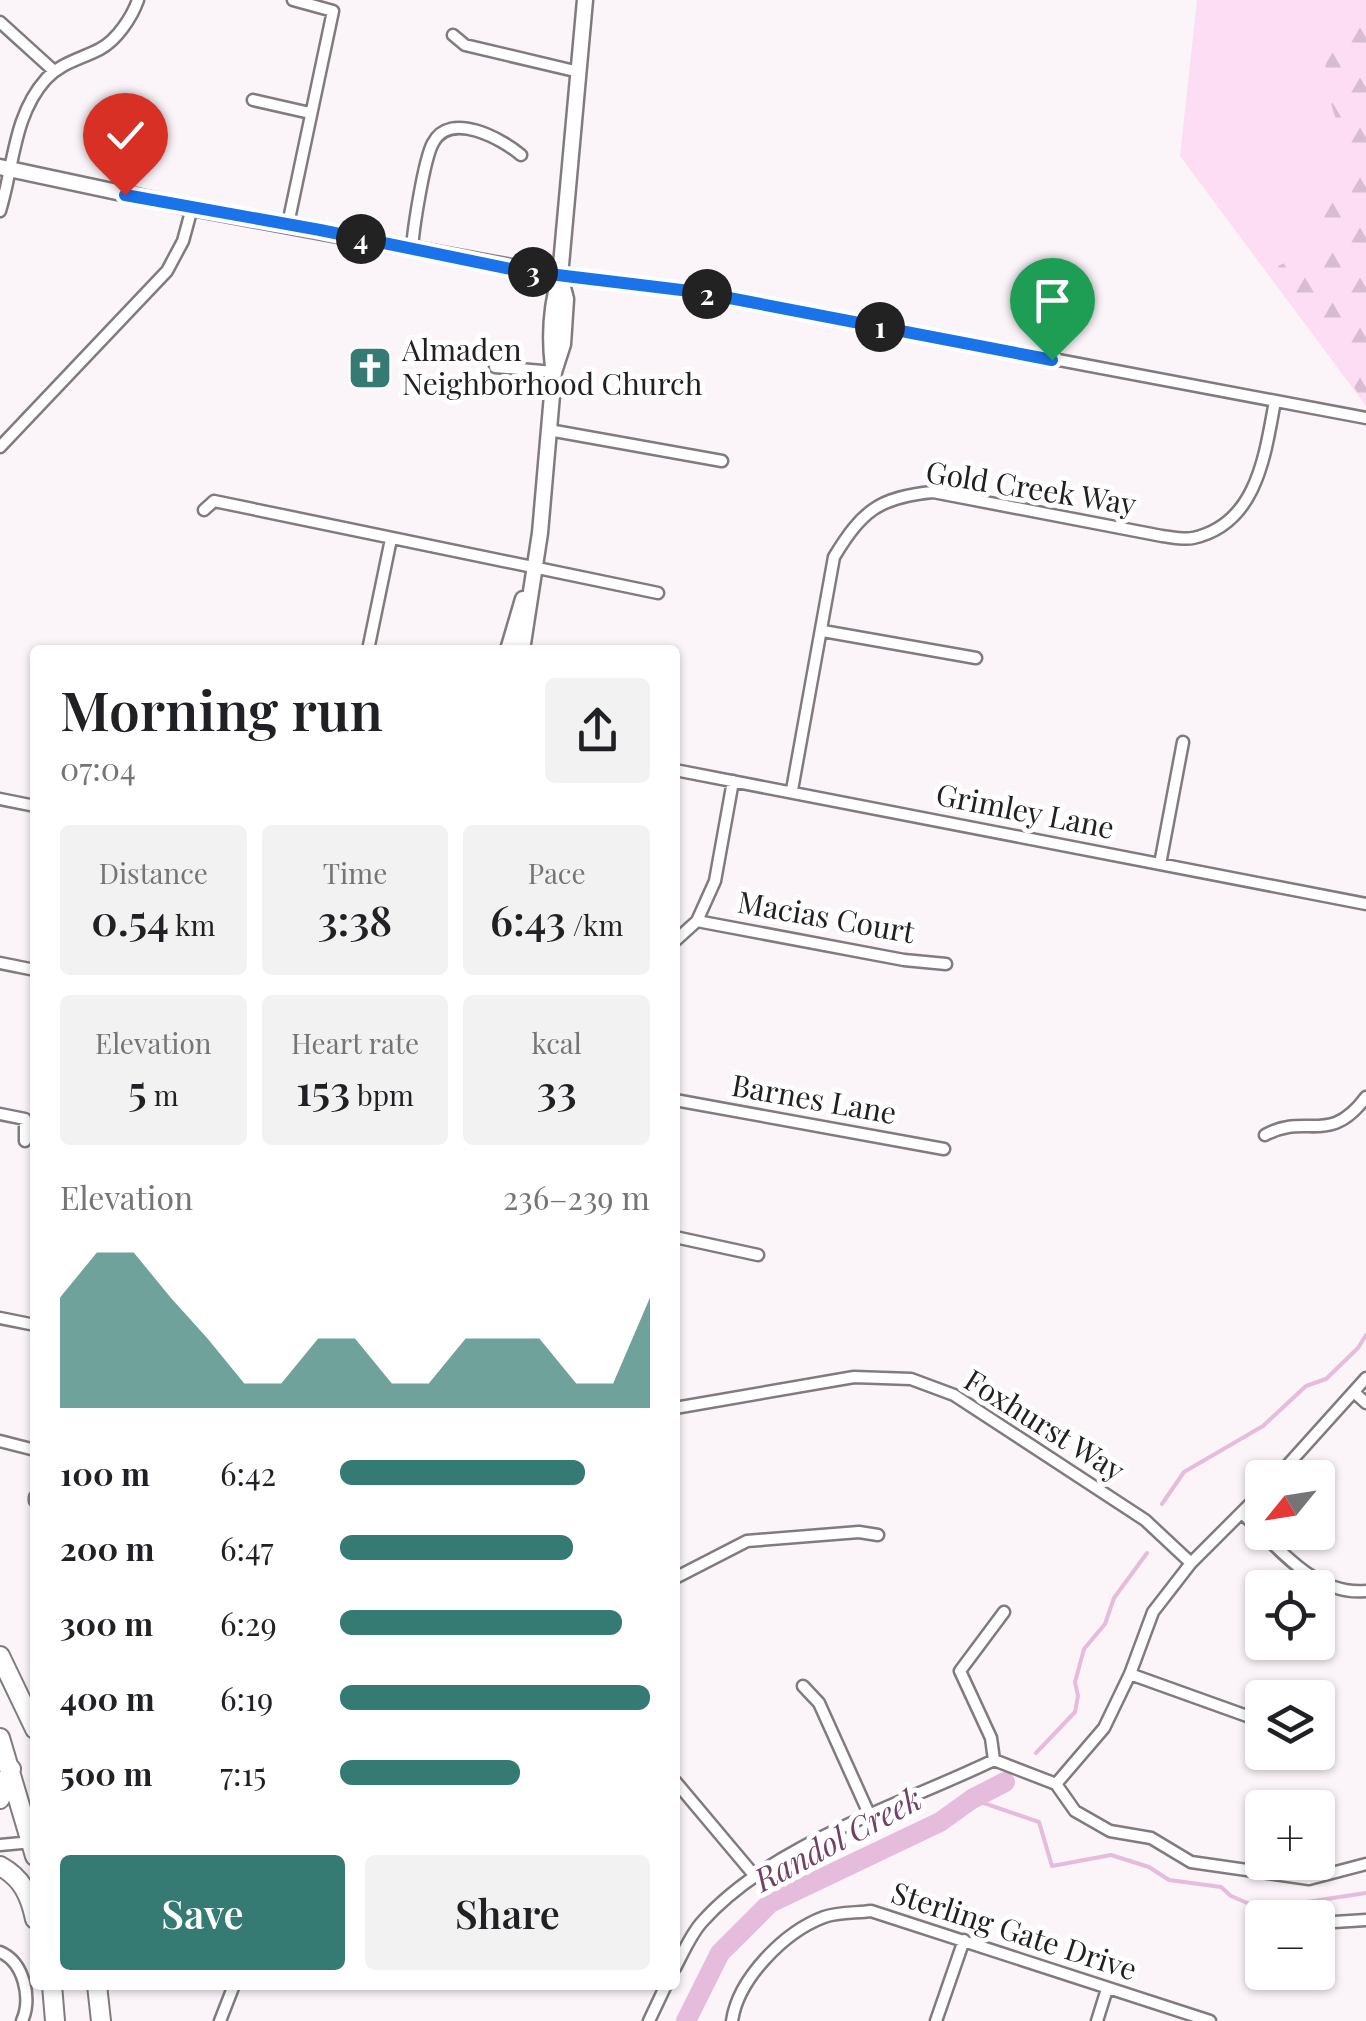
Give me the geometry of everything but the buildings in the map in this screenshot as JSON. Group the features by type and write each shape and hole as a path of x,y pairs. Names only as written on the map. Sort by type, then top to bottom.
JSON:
{"main road":[{"path":"0,1656 30,1719"},
{"path":"0,1738 30,1832"},
{"path":"0,1799 11,1769"},
{"path":"0,1866 22,1884 30,1906"},
{"path":"52,1990 55,2021"},
{"path":"98,1990 101,2021"}],"street":[{"path":"0,211 5,168 27,107 54,72 81,55 102,48 121,30 138,0"},
{"path":"288,224 333,11 292,0"},
{"path":"523,645 554,372 563,344 566,299 560,276 586,0"},
{"path":"1,26 54,72"},
{"path":"452,35 466,45 579,72"},
{"path":"253,100 310,113"},
{"path":"412,250 432,143 444,131 458,127 502,139 521,155"},
{"path":"5,168 412,250 560,276 698,292 1366,418"},
{"path":"0,447 167,270 183,242 192,208"},
{"path":"495,367 554,372"},
{"name":"Gold Creek Way","path":"792,790 834,557 872,507 902,495 933,492 1162,536 1191,538 1220,526 1243,507 1261,474 1275,401"},
{"path":"549,430 722,460"},
{"path":"204,510 214,500 533,570 658,593"},
{"path":"369,645 391,539"},
{"path":"510,645 533,570"},
{"path":"823,631 976,658"},
{"path":"1160,864 1182,742"},
{"name":"Grimley Lane","path":"680,771 1366,904"},
{"path":"680,935 697,921 715,881 733,781"},
{"path":"0,799 30,805"},
{"name":"Macias Court","path":"697,921 904,960 946,964"},
{"path":"0,963 30,969"},
{"path":"1264,1135 1281,1126 1320,1128 1340,1124 1366,1097"},
{"name":"Barnes Lane","path":"680,1101 944,1149"},
{"path":"0,1114 25,1119 25,1141"},
{"path":"680,1238 758,1256"},
{"path":"0,1318 30,1324"},
{"name":"Foxhurst Way","path":"680,1407 854,1377 911,1378 954,1396 1145,1520 1191,1562"},
{"path":"1293,1460 1366,1378"},
{"path":"1355,1393 1366,1404"},
{"path":"0,1441 30,1449"},
{"path":"1056,1784 1104,1728 1153,1612 1191,1562 1245,1511"},
{"path":"1242,1514 1309,1576 1345,1594 1366,1592"},
{"path":"680,1575 747,1541 859,1532 878,1535"},
{"path":"994,1760 990,1738 960,1671 1004,1612"},
{"path":"1130,1674 1245,1715"},
{"path":"802,1686 818,1703 870,1816"},
{"path":"680,1959 700,1923 754,1875 870,1816 994,1760 1056,1784 1075,1811 1110,1831 1151,1838 1191,1862 1309,1880 1366,1864"},
{"path":"680,1788 754,1875"},
{"path":"0,1845 30,1845"},
{"name":"Sterling Gate Drive","path":"732,2021 744,1988 780,1943 825,1916 872,1911 1210,2021"},
{"path":"1335,1921 1366,1920"},
{"path":"936,2021 964,1940"},
{"path":"0,1952 11,1956 20,1969 27,2008 22,2021"},
{"path":"1097,2021 1106,1989"},
{"path":"220,2021 232,1990"},
{"path":"649,2021 664,1990"}],"green space":[{"path":"1197,0 1366,0 1366,406 1180,156"},
{"path":"1366,17 1366,406 1278,266 1320,246 1325,212 1352,170 1325,85 1326,50"}],"waterway":[{"name":"Randol Creek","path":"1162,1504 1184,1472 1263,1426 1306,1386 1326,1379 1366,1335"},
{"name":"Randol Creek","path":"1036,1753 1075,1712 1075,1682 1084,1649 1105,1624 1114,1598 1147,1553"},
{"name":"Randol Creek","path":"686,2021 720,1953 770,1903 940,1822 1005,1782"},
{"path":"972,1799 1039,1822 1052,1866 1111,1855 1149,1867 1169,1880 1221,1887 1231,1896 1261,1909 1366,1893"}],"place":[{"name":"Almaden Neighborhood Church","path":"370,368"}],"route":[{"path":"125,195 516,270 698,292 1052,360"}]}
